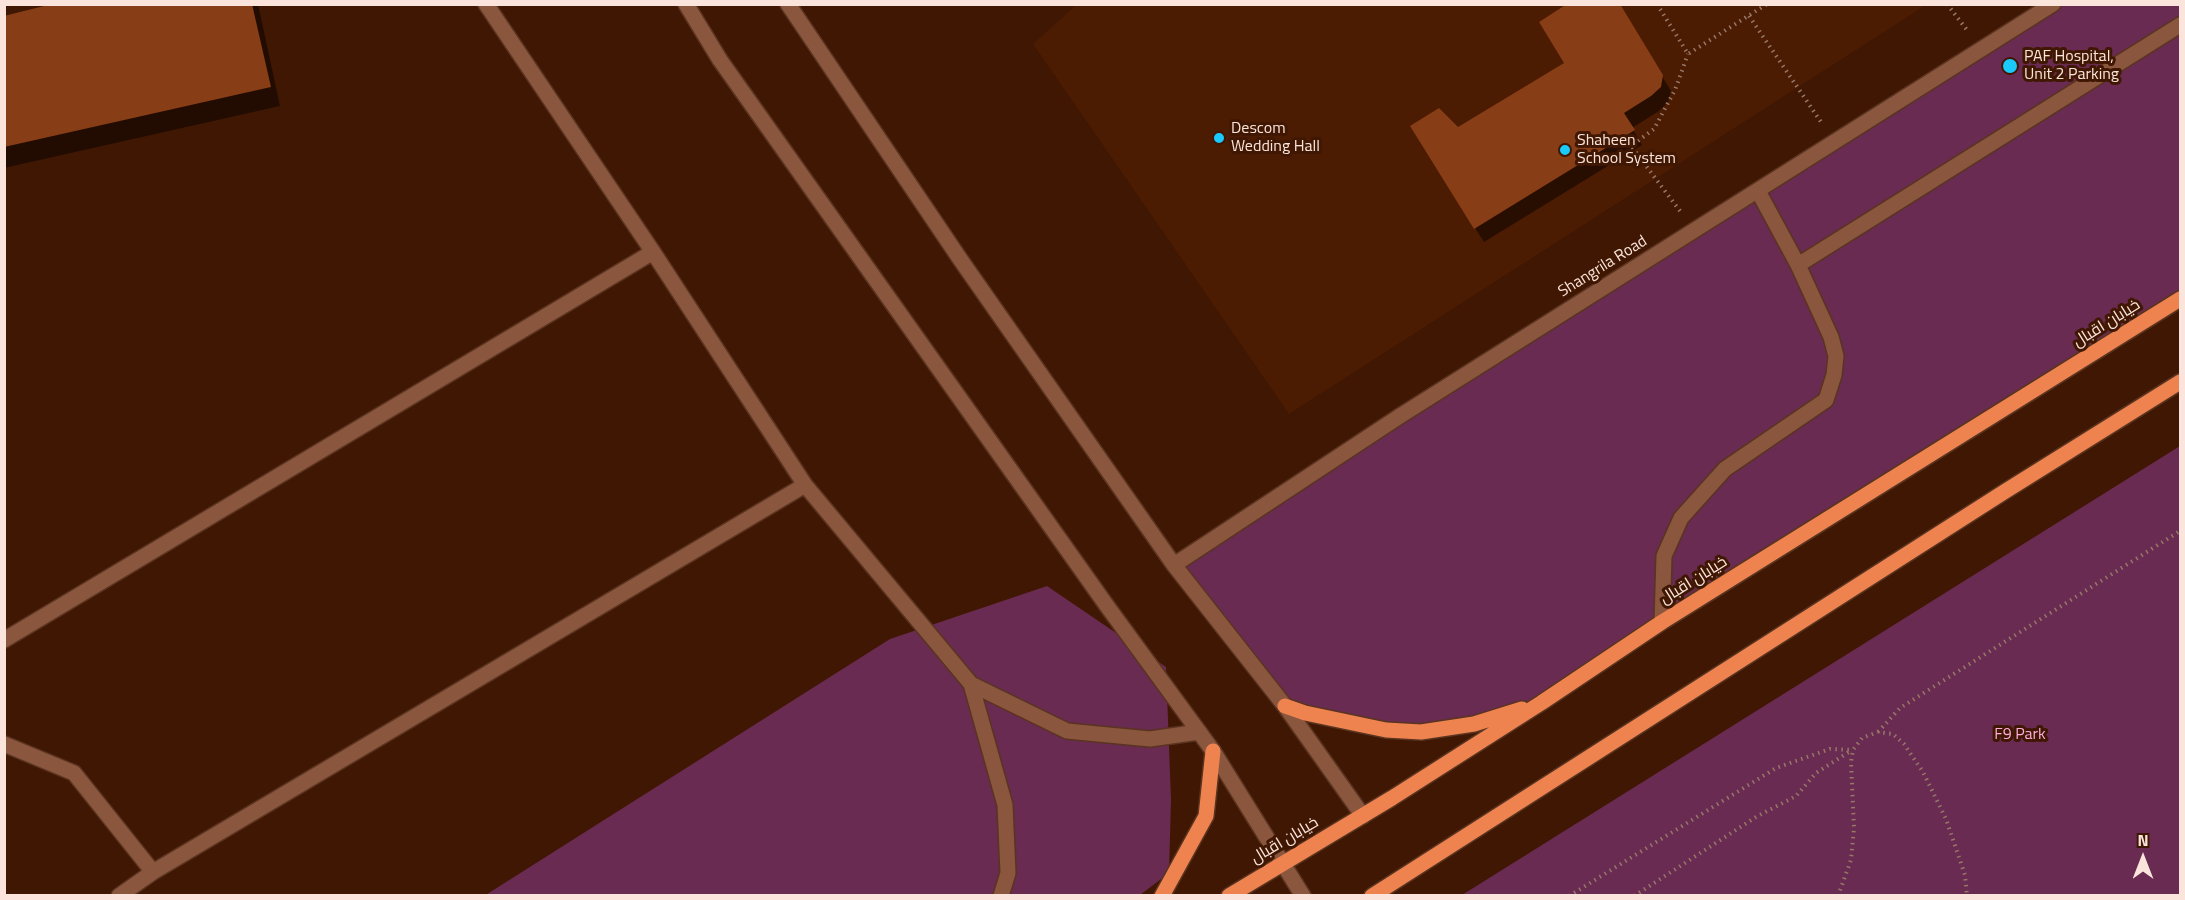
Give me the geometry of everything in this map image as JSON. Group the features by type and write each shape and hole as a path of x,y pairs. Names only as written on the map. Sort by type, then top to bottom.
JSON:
{"main road":[{"name":"خیابان اقبال","path":"1229,896 1363,816 1541,703 1662,622 2181,299"},
{"path":"1372,896 2004,492 2181,382"},
{"path":"1285,706 1305,713 1386,730 1421,732 1474,724 1541,703"},
{"path":"1162,896 1206,816 1213,751"}],"street":[{"path":"486,4 805,485 971,684 1066,731 1150,739 1199,732"},
{"path":"686,4 720,60 1107,606 1213,751 1303,896"},
{"path":"788,4 967,269 1174,564 1285,706 1363,816"},
{"name":"Shangrila Road","path":"1174,564 1409,410 2053,4"},
{"path":"1798,265 2181,25"},
{"path":"1662,622 1664,556 1681,518 1725,469 1826,400 1834,375 1836,356 1831,337 1798,265 1758,191"},
{"path":"4,640 652,252"},
{"path":"119,896 153,872 805,485"},
{"path":"971,684 1005,805 1008,873 1001,896"},
{"path":"4,744 74,773 153,872"}],"path":[{"path":"1657,4 1688,54"},
{"path":"1695,231 1631,146 1653,129 1675,90 1688,54 1767,4"},
{"path":"1947,4 1982,49"},
{"path":"1749,16 1835,142"},
{"path":"1634,896 1756,817 1796,796 1816,773 1853,750 1862,738 1878,732 1900,708 2181,531"},
{"path":"1878,732 1893,734 1904,744 1923,772 1946,819 1965,875 1967,896"},
{"path":"1569,896 1776,768 1830,749 1853,750"},
{"path":"1838,896 1851,860 1854,828 1851,762 1853,750"},
{"path":"1891,896 1896,896"}],"shaded area":[{"path":"1077,4 1926,5 1289,414 1033,44"}],"green space":[{"path":"2057,5 2180,5 2180,299 1541,703 1421,732 1285,706 1174,565"},
{"name":"F9 Park","path":"2180,446 2180,895 1462,895"},
{"path":"1047,586 1166,667 1171,800 1169,873 1140,895 484,896 890,639"}],"building":[{"path":"52,4 252,4 271,87 4,147 4,16"},
{"path":"1567,4 1620,4 1663,75 1661,87 1624,113 1635,130 1474,229 1410,126 1439,108 1458,127 1564,63 1539,22"}],"place":[{"name":"PAF Hospital, Unit 2 Parking","path":"2010,66"},
{"name":"Descom Wedding Hall","path":"1219,138"},
{"name":"Shaheen School System","path":"1565,150"}]}
